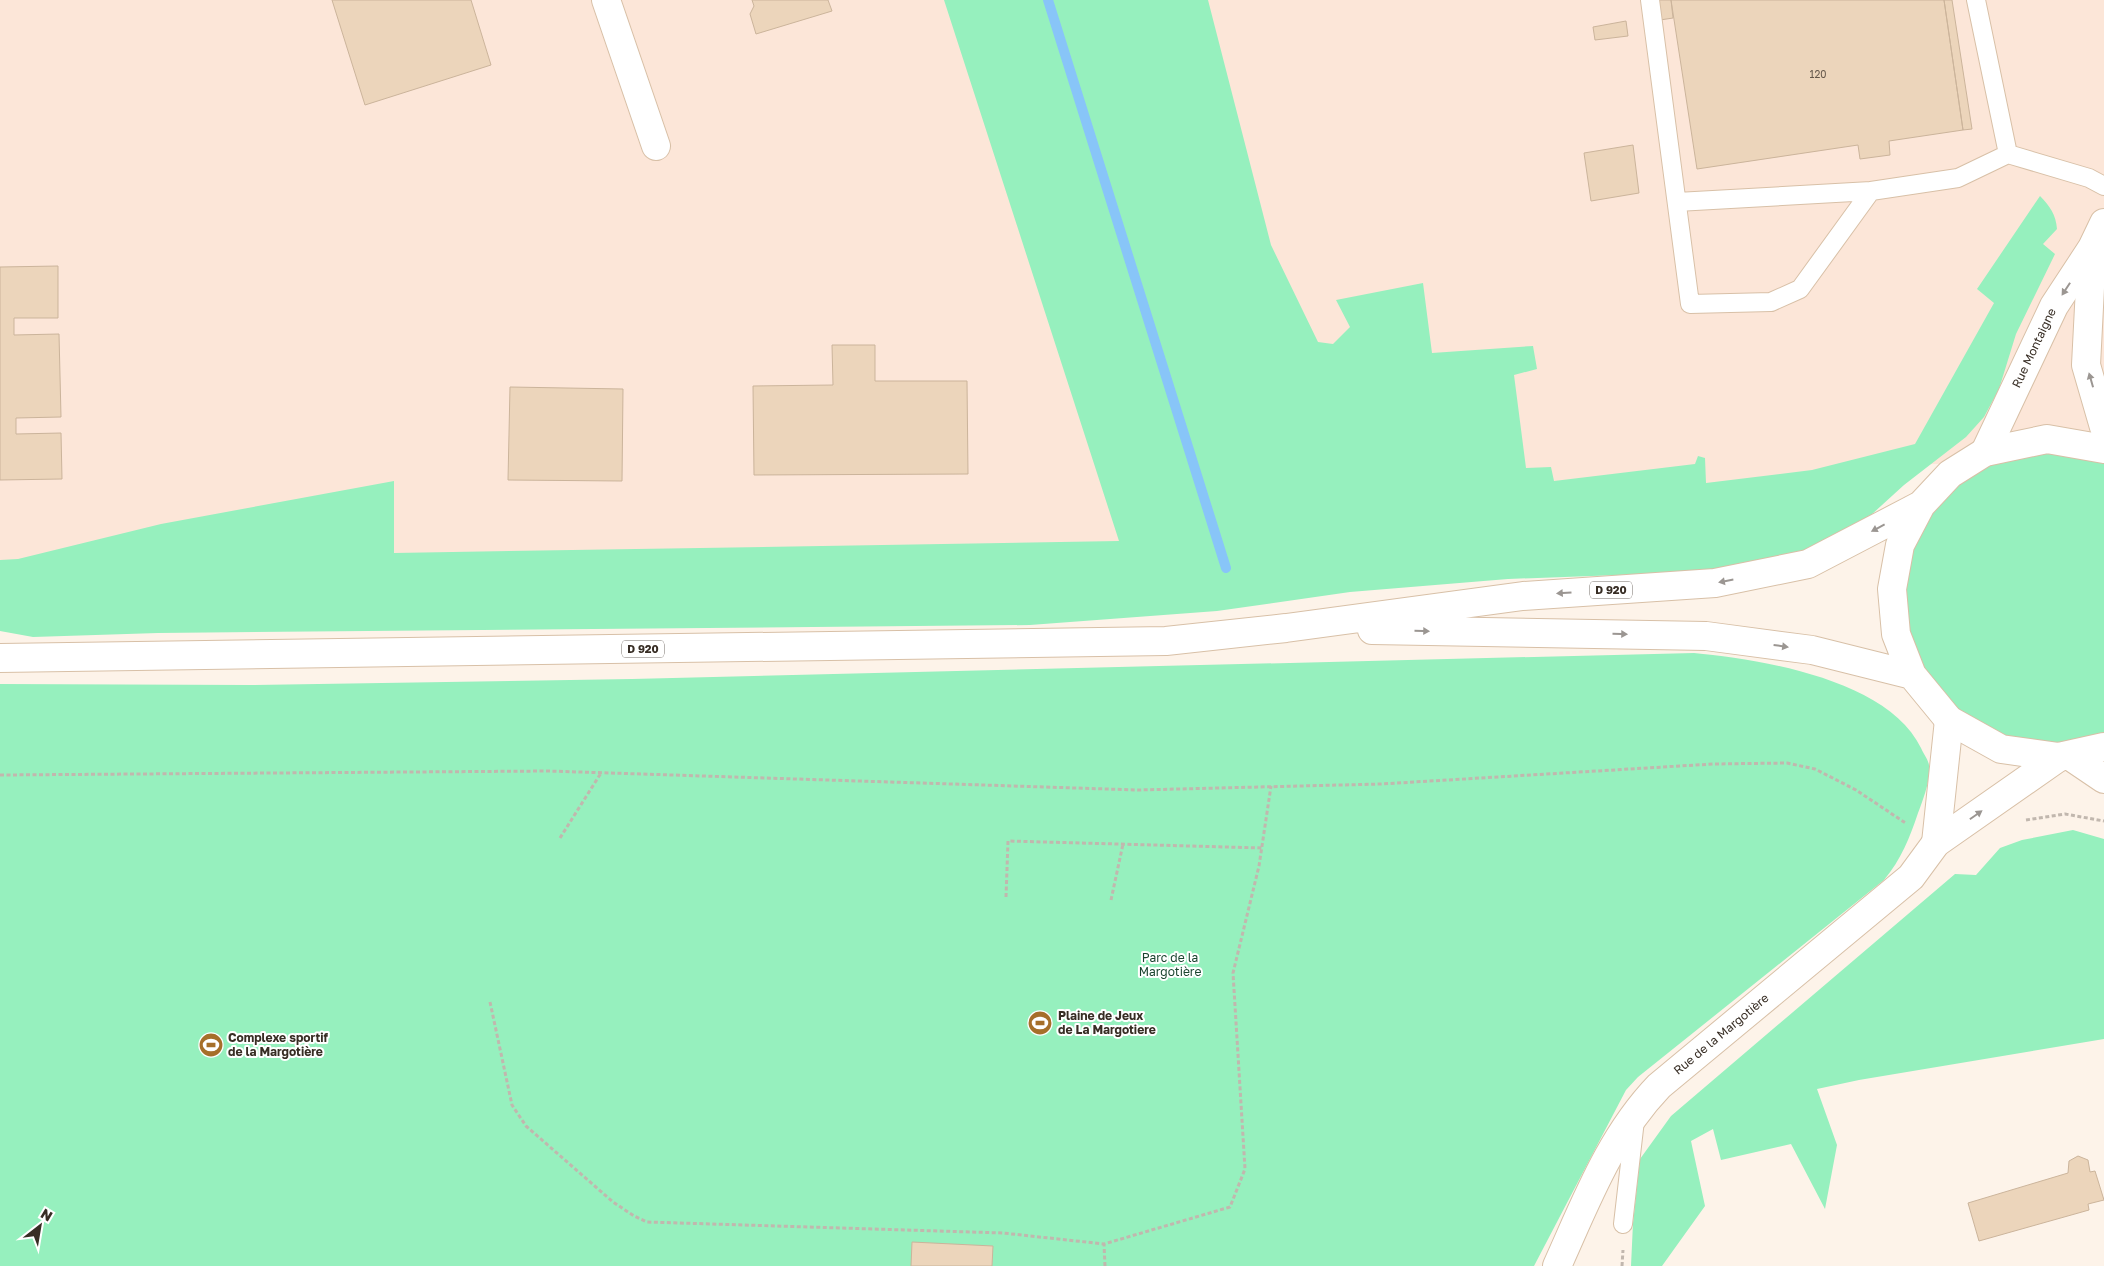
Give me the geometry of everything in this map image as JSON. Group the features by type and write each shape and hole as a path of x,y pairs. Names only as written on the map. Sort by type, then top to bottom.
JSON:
{"main road":[{"path":"606,0 656,146"},
{"name":"Rue Montaigne","path":"1985,452 2054,306 2092,248 2104,222"},
{"name":"Rue Montaigne","path":"2092,248 2086,365 2104,427"},
{"path":"2104,449 2047,439 1985,452 1950,474 1921,505 1900,544 1892,589 1896,634 1912,675 1949,720 2001,749 2065,757 2104,747"},
{"name":"D 920","path":"0,658 1166,641 1286,628 1523,596 1724,581 1808,564 1921,505"},
{"name":"D 920","path":"1286,628 1706,636 1812,650 1912,675"},
{"path":"1936,843 1949,720"},
{"path":"2065,757 2104,779"},
{"name":"Rue de la Margotière","path":"1557,1266 1608,1153 1636,1109 1658,1086 1911,877 1936,843 2065,757"}],"lane":[{"path":"1650,0 1690,304 1771,302 1800,289 1871,190"},
{"path":"1976,0 2008,154"},
{"path":"1677,202 1871,190 1958,178 2008,154 2089,178 2104,186"},
{"path":"1623,1224 1636,1109"}],"path":[{"path":"0,775 538,771 1138,790 1381,784 1713,764 1787,763 1815,769 1856,790 1936,843"},
{"path":"560,838 602,773"},
{"path":"490,1002 512,1104 526,1126 634,1216 648,1222 1003,1233 1104,1244 1230,1207 1245,1169 1233,973 1262,848 1272,786"},
{"path":"2018,824 2032,818 2065,814 2104,821"},
{"path":"1006,896 1008,841 1262,848"},
{"path":"1111,900 1123,844"},
{"path":"1104,1244 1105,1266"}],"shaded area":[{"path":"0,0 2104,0 2104,459 1903,465 1715,527 0,574"}],"green space":[{"path":"944,0 1208,0 1271,245 1318,342 1333,344 1350,327 1336,300 1423,283 1432,353 1533,346 1537,369 1514,375 1526,468 1551,467 1554,481 1695,464 1698,456 1705,458 1706,483 1812,470 1915,444 1994,303 1977,289 2040,196 2052,211 2057,229 2043,244 2055,254 2016,334 1999,389 1984,417 1966,437 1904,485 1859,526 1817,549 1778,562 1700,572 1508,579 1350,592 1217,611 1030,625 158,633 33,637 0,631 0,560 18,559 161,524 394,481 394,553 1119,541"},
{"path":"2104,449 2104,747 2001,749 1912,675 1900,545 1985,452"},
{"name":"Parc de la Margotière","path":"1694,653 1753,661 1821,677 1853,690 1881,705 1905,725 1927,758 1929,777 1926,789 1912,831 1895,864 1884,880 1638,1077 1626,1090 1534,1266 0,1266 0,684 250,685 632,679"},
{"path":"2073,830 2104,839 2104,1039 1859,1080 1817,1089 1837,1145 1825,1209 1791,1144 1721,1160 1713,1129 1691,1141 1705,1206 1662,1266 1631,1266 1633,1223 1640,1159 1671,1116 1955,874 1976,875 2000,848 2022,840"}],"building":[{"path":"332,0 471,0 491,65 365,105"},
{"path":"752,0 828,0 832,11 756,34 750,14 754,6"},
{"path":"1656,0 1671,0 1673,18 1660,20"},
{"path":"1671,0 1944,0 1963,130 1889,141 1890,155 1860,159 1858,145 1697,169"},
{"path":"1944,0 1952,0 1972,129 1963,130"},
{"path":"1626,21 1628,36 1595,40 1593,27"},
{"path":"1633,145 1639,193 1591,201 1584,153"},
{"path":"58,266 58,318 14,318 14,335 59,334 61,417 16,418 16,434 61,433 62,479 0,480 0,267"},
{"path":"832,345 875,345 875,381 967,381 968,474 754,475 753,386 833,385"},
{"path":"510,387 623,389 622,481 508,480"},
{"path":"2078,1156 2088,1160 2090,1172 2095,1171 2104,1200 2088,1204 2089,1210 1979,1241 1968,1203 2068,1173 2069,1161"},
{"path":"912,1242 993,1246 992,1266 911,1266"}],"waterway":[{"path":"1048,0 1226,568"}],"place":[{"name":"Plaine de Jeux de La Margotiere","path":"1040,1023"},
{"name":"Complexe sportif de la Margotière","path":"211,1045"}]}
